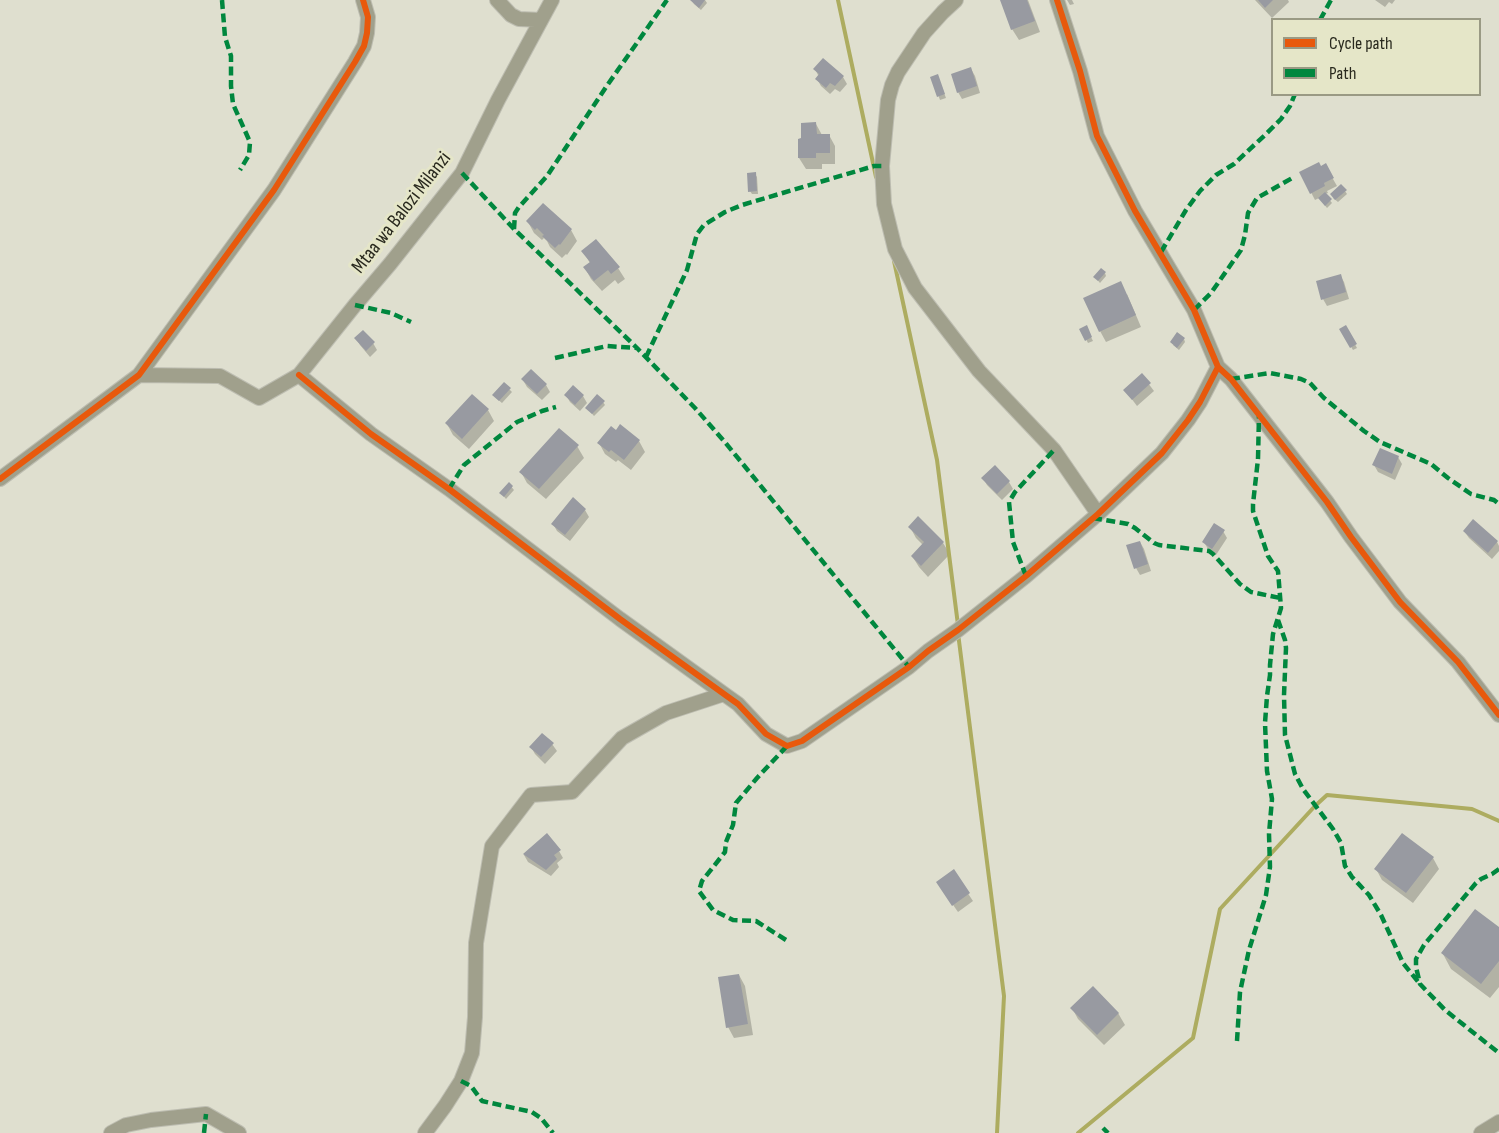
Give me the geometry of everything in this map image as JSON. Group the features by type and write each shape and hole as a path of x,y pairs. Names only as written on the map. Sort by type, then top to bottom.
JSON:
{"street":[{"path":"0,479 139,375 274,190 355,62 364,46 367,33 368,17 363,0"},
{"path":"496,0 511,15 519,19 541,20"},
{"name":"Mtaa wa Balozi Milanzi","path":"299,375 462,173 552,0"},
{"path":"956,0 924,33 898,72 888,100 882,166 884,204 895,249 915,288 979,371 1054,450 1098,514"},
{"path":"1057,0 1080,71 1097,136 1135,211 1194,310 1218,367 1231,379 1293,458 1400,602 1458,662 1499,716"},
{"path":"139,375 220,376 259,398 299,375 371,434 449,489 620,619 738,704 766,735 787,746 802,741 909,667 1026,576 1098,514 1162,453 1200,402 1218,367"},
{"path":"425,1133 446,1106 461,1081 472,1053 476,943 492,846 531,795 572,792 622,738 666,713 724,694"},
{"path":"111,1133 126,1125 206,1114 239,1133"},
{"path":"1481,1133 1499,1122"}],"building":[{"path":"690,0 705,0 699,8"},
{"path":"1000,0 1027,0 1035,21 1011,30"},
{"path":"1258,0 1273,0 1265,8"},
{"path":"823,58 844,76 835,86 830,83 826,88 815,79 819,74 813,69"},
{"path":"971,67 977,86 957,93 951,74"},
{"path":"938,74 945,94 937,97 930,77"},
{"path":"816,122 817,134 830,134 830,153 816,153 816,158 798,158 801,123"},
{"path":"1319,162 1321,166 1326,163 1334,178 1310,194 1299,172"},
{"path":"756,172 757,191 748,192 747,173"},
{"path":"1341,184 1347,190 1335,200 1330,194"},
{"path":"1325,192 1332,199 1325,206 1318,198"},
{"path":"543,203 572,229 555,248 537,228 535,230 526,221"},
{"path":"596,239 620,267 611,274 608,270 594,281 583,267 590,262 581,251"},
{"path":"1101,268 1106,272 1098,281 1093,277"},
{"path":"1341,274 1346,292 1321,300 1316,281"},
{"path":"1121,281 1136,315 1099,332 1083,298"},
{"path":"1087,325 1092,337 1085,341 1079,329"},
{"path":"1346,325 1357,344 1350,348 1339,329"},
{"path":"363,330 375,342 366,351 354,338"},
{"path":"1177,332 1185,338 1177,348 1170,342"},
{"path":"531,369 547,384 537,394 521,379"},
{"path":"1142,373 1151,383 1132,400 1123,390"},
{"path":"504,382 511,388 499,401 492,395"},
{"path":"573,385 584,395 575,405 564,395"},
{"path":"472,394 489,409 462,439 445,423"},
{"path":"597,394 605,401 592,414 585,408"},
{"path":"620,424 640,440 624,460 597,443 611,426 616,430"},
{"path":"559,428 579,445 539,489 519,472"},
{"path":"1380,448 1399,456 1392,474 1372,465"},
{"path":"995,465 1010,481 997,494 981,478"},
{"path":"509,482 513,486 504,497 499,493"},
{"path":"573,497 586,509 565,535 551,524"},
{"path":"918,516 944,542 921,566 911,556 924,542 908,527"},
{"path":"1473,519 1498,541 1488,553 1463,531"},
{"path":"1214,523 1225,530 1212,549 1202,542"},
{"path":"1140,541 1148,564 1134,569 1126,545"},
{"path":"542,733 554,743 541,757 529,747"},
{"path":"547,833 561,850 554,855 557,859 546,870 523,854"},
{"path":"1402,833 1434,857 1406,893 1374,869"},
{"path":"954,869 970,893 952,906 936,882"},
{"path":"1475,909 1499,927 1499,961 1481,984 1441,953"},
{"path":"739,974 748,1024 726,1028 718,977"},
{"path":"1093,986 1119,1013 1097,1035 1070,1008"}],"waterway":[{"path":"838,0 876,177"},
{"path":"894,261 937,460 958,625"},
{"path":"958,633 1004,996 997,1133"},
{"path":"1078,1133 1193,1038 1220,909 1327,795 1472,809 1499,821"}],"marked path":[{"path":"222,0 225,37 231,56 233,104 250,142 249,155 240,170"},
{"path":"514,229 515,213 519,207 547,176 667,0"},
{"path":"1321,18 1331,0"},
{"path":"1161,252 1200,191 1216,175 1234,164 1281,119 1294,96"},
{"path":"646,357 687,270 697,234 704,225 742,205 874,166 882,166"},
{"path":"462,173 514,229 637,348 695,408 909,667"},
{"path":"1194,310 1211,293 1241,250 1248,213 1257,198 1294,177"},
{"path":"355,305 391,313 411,322"},
{"path":"555,358 607,346 637,348"},
{"path":"1231,379 1270,373 1310,383 1324,398 1380,442 1431,464 1471,494 1494,500 1499,504"},
{"path":"449,489 464,465 517,422 556,407"},
{"path":"1237,1041 1240,992 1249,950 1266,895 1270,867 1269,834 1272,799 1267,771 1265,723 1273,634 1281,608 1278,571 1268,556 1253,511 1259,415"},
{"path":"1026,576 1013,542 1009,502 1015,492 1054,450"},
{"path":"1093,518 1128,524 1159,545 1209,551 1240,584 1251,592 1280,598"},
{"path":"1278,620 1286,648 1285,735 1295,774 1303,789 1333,829 1341,843 1345,866 1369,895 1403,963 1420,984"},
{"path":"786,940 756,921 733,920 713,910 699,891 702,881 725,852 726,842 733,825 736,803 787,746"},
{"path":"1499,869 1476,883 1424,945 1416,959 1420,984 1445,1010 1499,1053"},
{"path":"461,1081 471,1086 482,1101 532,1112 541,1118 553,1133"},
{"path":"204,1133 206,1114"},
{"path":"1103,1128 1108,1133"}],"cycle path":[{"path":"0,479 139,375 274,190 355,62 364,46 367,33 368,17 363,0"},
{"path":"1057,0 1080,71 1097,136 1135,211 1194,310 1218,367 1231,379 1327,502 1400,602 1458,662 1499,715"},
{"path":"299,375 371,434 449,489 620,619 738,704 766,734 787,746 802,741 909,667 1026,576 1098,514 1162,453 1200,402 1218,367"}]}
